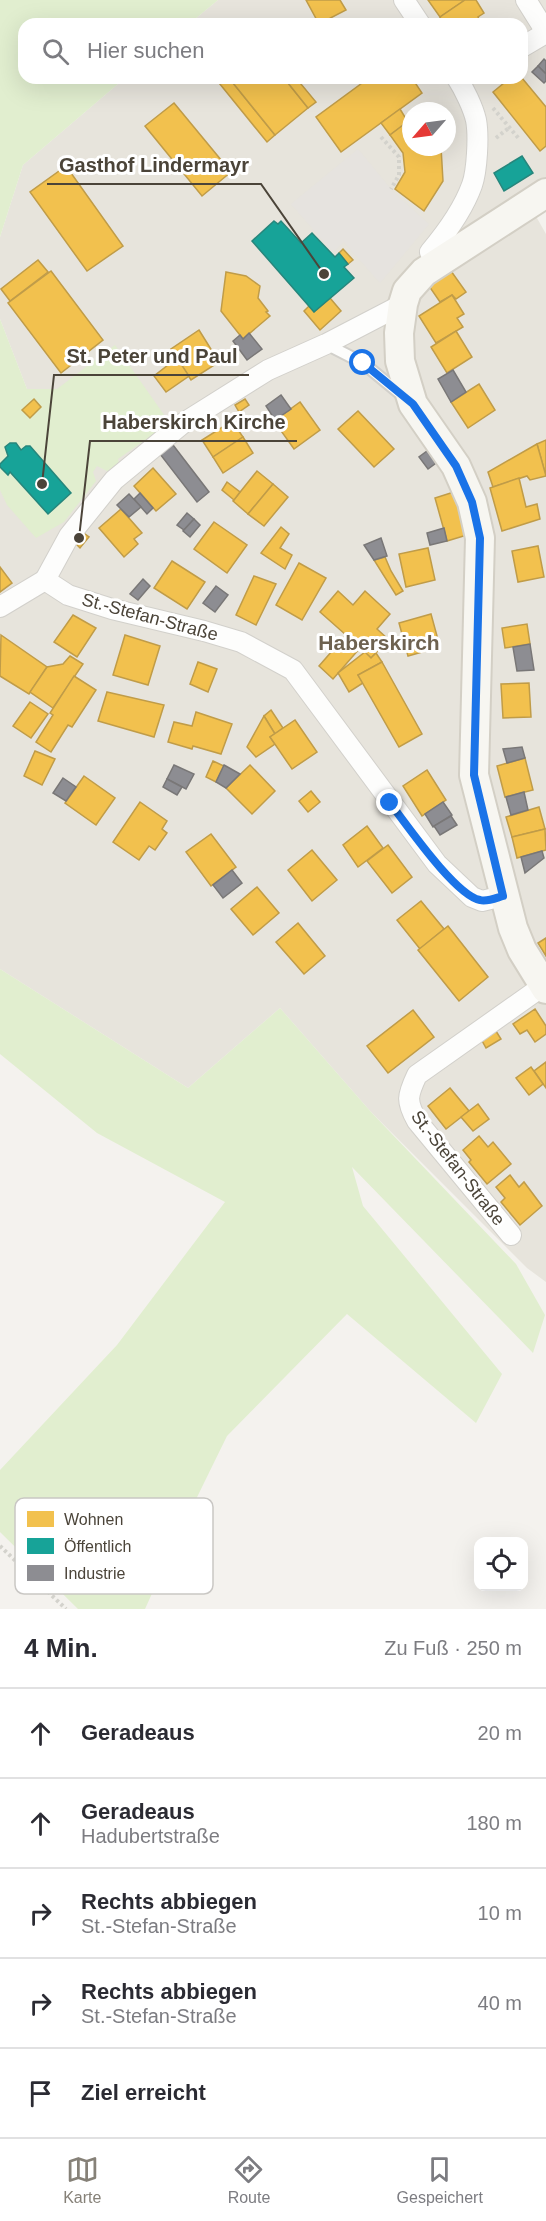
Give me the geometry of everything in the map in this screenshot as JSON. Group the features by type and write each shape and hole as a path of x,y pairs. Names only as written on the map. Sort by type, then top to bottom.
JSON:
{"street":[{"path":"404,0 416,18"},
{"path":"526,0 546,32 528,43"},
{"path":"435,264 430,252 456,218 473,184 476,164 476,120 464,84"},
{"path":"503,896 474,775 480,538 472,502 456,466 413,404 400,361 399,333 407,291 416,280 435,264 546,193"},
{"path":"0,607 45,580 69,536 114,480 182,424 268,370 326,344 403,304"},
{"name":"St.-Stefan-Straße","path":"45,580 68,595 112,609 241,642 293,670 437,864 472,897 482,901 503,896 513,928 545,988 417,1075 408,1092 409,1106 417,1121 511,1235"}],"lane":[{"path":"326,344 363,363 413,404"}],"path":[{"path":"381,136 399,157 399,175 391,189"},
{"path":"0,1546 15,1560"},
{"path":"50,1594 66,1609"}],"shaded area":[{"path":"218,0 546,0 546,193 529,204 546,234 546,1282 527,1268 371,1112 280,1008 188,1088 0,969 0,413 27,389 0,319 0,237 23,165 118,84 528,84 528,18 196,18"},
{"path":"358,149 395,194 429,224 380,283 344,242 333,252 291,204"}],"green space":[{"path":"0,0 218,0 196,18 18,18 18,84 118,84 23,165 0,237"},
{"path":"0,319 27,389 57,389 115,345 167,419 164,427 118,459 119,463 109,472 97,466 93,472 96,481 64,522 36,538 7,505 0,490"},
{"path":"0,969 188,1088 280,1008 371,1112 516,1264 545,1315 533,1353 352,1167 363,1206 502,1374 476,1423 347,1314 227,1436 197,1498 15,1498 15,1547 0,1532 0,1470 117,1345 225,1202 97,1133 0,1054"},
{"path":"63,1594 152,1594 145,1609 78,1609"}],"building: Wohnen":[{"path":"306,0 340,0 346,10 331,18 316,18"},
{"path":"428,0 465,0 440,17"},
{"path":"465,0 476,0 484,13 479,18 440,17"},
{"path":"220,84 234,84 275,135 267,142"},
{"path":"234,84 289,84 308,108 275,135"},
{"path":"289,84 301,84 316,102 308,108"},
{"path":"361,84 416,84 422,93 410,102 402,102 402,108 341,152 316,117"},
{"path":"503,84 527,84 546,107 546,146 540,151 493,92"},
{"path":"174,103 231,172 202,196 145,126"},
{"path":"400,109 402,126 390,135 381,123"},
{"path":"402,126 402,152 390,135"},
{"path":"403,156 442,156 443,181 424,211 395,189 405,172"},
{"path":"66,166 123,246 87,271 30,192"},
{"path":"343,249 353,260 348,264 339,253"},
{"path":"38,260 48,272 10,301 1,289"},
{"path":"51,271 103,340 61,373 8,303"},
{"path":"451,271 466,292 456,299 452,295 440,302 429,286"},
{"path":"226,272 246,276 260,286 258,298 270,316 243,339 221,311"},
{"path":"452,295 464,314 457,318 463,327 436,343 419,316"},
{"path":"330,298 341,311 320,330 304,311 309,306 314,312"},
{"path":"199,330 219,362 191,380 171,349"},
{"path":"456,331 472,357 447,373 431,347"},
{"path":"177,358 189,376 166,392 154,376"},
{"path":"479,384 495,410 468,428 451,402"},
{"path":"34,399 41,407 30,418 22,410"},
{"path":"245,399 249,405 239,412 235,405"},
{"path":"300,402 320,430 294,449 274,421"},
{"path":"358,411 394,449 374,467 338,429"},
{"path":"232,421 243,437 213,457 202,440"},
{"path":"243,437 253,453 223,473 213,457"},
{"path":"546,440 546,476 537,444"},
{"path":"537,444 546,476 530,480 527,476 493,487 488,472"},
{"path":"153,468 176,494 156,511 134,486"},
{"path":"257,471 273,484 248,514 233,501"},
{"path":"519,478 526,507 537,504 540,519 502,531 490,488"},
{"path":"227,482 240,492 234,500 222,490"},
{"path":"273,484 288,497 264,526 248,514"},
{"path":"457,491 467,535 447,541 435,498"},
{"path":"121,509 142,533 134,539 138,544 124,557 99,528"},
{"path":"214,522 247,545 227,573 194,549"},
{"path":"281,527 289,534 280,548 292,555 285,569 261,553"},
{"path":"81,531 89,537 80,548 73,541"},
{"path":"538,546 544,577 518,582 512,551"},
{"path":"428,548 435,580 406,587 399,554"},
{"path":"385,557 403,591 396,595 374,560"},
{"path":"172,561 205,582 187,609 154,588"},
{"path":"299,563 326,578 302,620 276,605"},
{"path":"0,567 12,583 0,592"},
{"path":"254,576 276,584 256,625 236,615"},
{"path":"338,591 353,605 365,591 390,614 377,629 388,639 376,653 371,658 360,648 333,679 319,666 346,635 320,612"},
{"path":"431,614 440,647 408,656 399,623"},
{"path":"73,615 96,628 77,657 54,642"},
{"path":"527,624 530,644 505,648 502,628"},
{"path":"1,635 47,667 29,694 0,676"},
{"path":"125,635 160,646 148,685 113,675"},
{"path":"365,652 371,658 376,653 382,662 358,675 363,683 349,692 338,673"},
{"path":"70,656 83,664 53,708 30,692 47,667 63,664"},
{"path":"198,662 217,669 208,692 190,684"},
{"path":"382,662 422,734 399,747 358,675"},
{"path":"74,676 96,690 72,727 68,725 51,752 36,742 53,715 50,713"},
{"path":"529,683 531,717 503,718 501,684"},
{"path":"107,692 164,705 154,737 98,721"},
{"path":"30,702 48,714 31,738 13,726"},
{"path":"271,710 283,728 275,734 264,716"},
{"path":"196,712 232,724 221,754 168,742 174,722 192,726"},
{"path":"264,716 275,734 270,737 275,744 256,757 247,747"},
{"path":"295,720 317,752 292,769 270,737"},
{"path":"35,751 55,759 42,785 24,776"},
{"path":"525,758 533,790 505,797 497,766"},
{"path":"213,761 224,766 216,782 206,777"},
{"path":"250,765 275,791 252,814 226,788"},
{"path":"427,770 446,800 422,816 403,786"},
{"path":"84,776 115,798 96,825 65,803"},
{"path":"311,791 320,802 308,812 299,801"},
{"path":"140,802 167,821 162,829 167,833 155,850 149,846 139,860 113,842"},
{"path":"539,807 545,829 512,837 506,817"},
{"path":"367,826 383,848 358,867 343,845"},
{"path":"545,829 546,850 517,858 512,837"},
{"path":"211,834 236,867 211,886 186,852"},
{"path":"388,845 412,877 392,893 367,861"},
{"path":"312,850 337,880 312,901 288,870"},
{"path":"257,887 279,913 253,935 231,909"},
{"path":"421,901 444,929 420,949 397,920"},
{"path":"298,923 325,956 304,974 276,942"},
{"path":"448,926 488,977 459,1001 418,950"},
{"path":"546,938 546,956 538,943"},
{"path":"535,1009 546,1026 546,1034 535,1042 527,1030 520,1034 513,1024"},
{"path":"413,1010 434,1037 388,1073 367,1046"},
{"path":"494,1028 501,1039 486,1048 480,1037"},
{"path":"546,1062 546,1088 534,1071"},
{"path":"531,1067 543,1084 529,1095 516,1078"},
{"path":"450,1088 469,1111 446,1129 428,1106"},
{"path":"478,1104 489,1119 473,1131 461,1117"},
{"path":"479,1136 488,1147 493,1142 511,1164 487,1184 469,1162 471,1160 463,1150"},
{"path":"510,1175 519,1187 524,1182 542,1206 520,1225 501,1202 505,1198 496,1187"}],"building: Öffentlich":[{"path":"522,156 533,173 504,191 494,173"},
{"path":"274,221 278,224 281,221 301,243 312,233 335,257 339,253 348,264 344,267 354,278 314,312 252,241"},
{"path":"10,443 16,443 21,450 30,446 71,493 48,514 10,472 8,475 0,467 8,456 5,447"}],"building: Industrie":[{"path":"544,59 546,61 546,74 538,66"},
{"path":"538,66 546,74 544,83 532,72"},
{"path":"249,333 262,349 247,360 233,341 240,335 243,339"},
{"path":"453,370 466,392 451,402 438,379"},
{"path":"281,395 291,409 275,420 266,406"},
{"path":"173,445 209,492 197,502 160,454"},
{"path":"427,451 436,463 428,469 419,457"},
{"path":"140,493 153,508 147,514 134,499"},
{"path":"129,494 141,507 129,517 117,505"},
{"path":"187,513 194,519 184,530 177,525"},
{"path":"194,519 200,525 190,537 183,531"},
{"path":"444,528 447,541 430,545 427,533"},
{"path":"381,538 387,556 374,560 364,545"},
{"path":"143,579 150,586 138,600 130,594"},
{"path":"216,586 228,595 215,612 203,603"},
{"path":"530,644 534,670 517,671 513,647"},
{"path":"522,747 525,758 507,763 503,749"},
{"path":"174,765 194,774 186,789 167,779"},
{"path":"224,765 240,774 226,788 216,782"},
{"path":"63,778 76,787 66,801 53,793"},
{"path":"167,779 182,787 177,795 163,787"},
{"path":"524,792 528,810 511,815 506,797"},
{"path":"443,802 452,815 433,827 425,814"},
{"path":"451,816 457,825 440,835 434,826"},
{"path":"542,851 544,858 525,873 521,857"},
{"path":"232,870 242,883 223,898 213,885"}],"place":[{"name":"Gasthof Lindermayr","path":"324,274"},
{"name":"St. Peter und Paul","path":"42,484"},
{"name":"Haberskirch Kirche","path":"79,538"}],"district":[{"name":"Haberskirch","path":"379,643"}],"route":[{"path":"363,363 413,404 456,466 472,502 480,538 474,775 503,896 482,901 472,897 437,864 390,803"}]}
